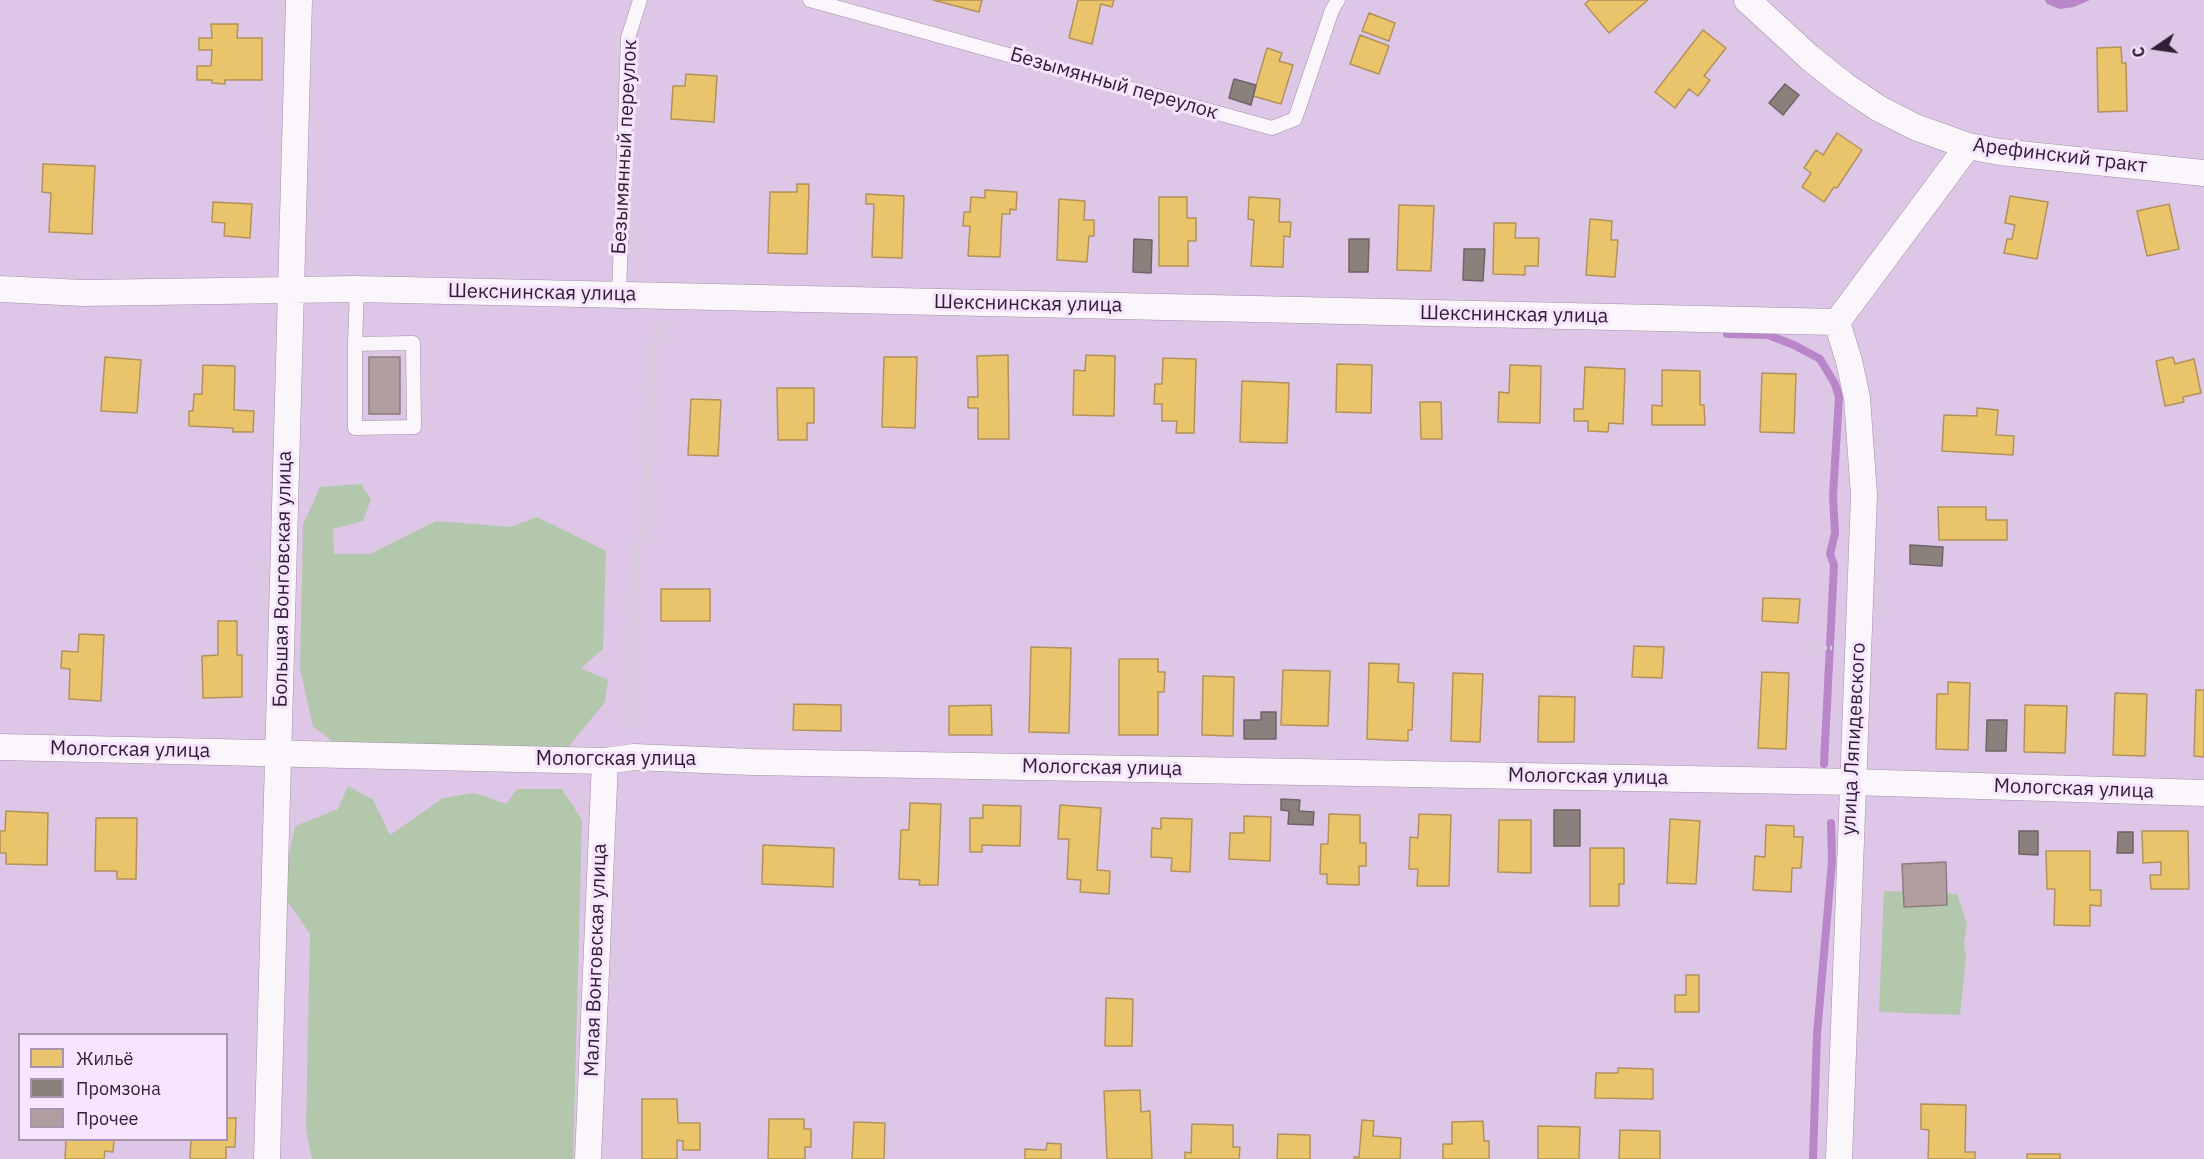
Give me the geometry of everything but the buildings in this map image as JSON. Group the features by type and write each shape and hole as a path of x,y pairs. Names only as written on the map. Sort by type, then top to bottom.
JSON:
{"street":[{"name":"Большая Вонговская улица","path":"267,1159 299,0"},
{"name":"Арефинский тракт","path":"1747,0 1809,57 1844,85 1878,108 1915,127 1968,146 2000,152 2204,173"},
{"path":"1837,322 1968,146"},
{"name":"Шекснинская улица","path":"0,289 83,293 357,289 1837,322"},
{"name":"улица Ляпидевского","path":"1837,322 1857,398 1864,495 1839,1159"},
{"name":"Мологская улица","path":"0,747 605,761 634,758 1852,782 2204,793"},
{"name":"Малая Вонговская улица","path":"588,1159 605,761"}],"lane":[{"name":"Безымянный переулок","path":"619,294 628,38 640,0"},
{"name":"Безымянный переулок","path":"810,0 1272,128 1295,119 1332,10 1338,0"},
{"path":"355,344 413,344 414,428 356,428 355,344 357,289"}],"path":[{"path":"634,758 632,716 638,548 644,522 654,350 668,296"},
{"path":"1812,648 1824,648"}],"green space":[{"path":"361,484 371,499 363,521 333,529 334,554 370,554 436,521 510,527 537,517 606,551 603,649 581,668 608,680 605,702 565,751 342,749 313,726 300,669 303,525 320,487"},
{"path":"348,786 373,800 390,835 443,798 475,793 506,804 517,789 562,789 582,820 573,1159 312,1159 306,1129 310,934 288,902 287,863 295,826 338,809"},
{"path":"1884,891 1957,894 1967,924 1960,1015 1879,1012"}],"shaded area":[{"path":"2045,0 2090,0 2074,7 2060,9 2047,4"}],"waterway":[{"path":"1727,334 1768,335 1794,345 1820,359 1835,384 1839,397 1833,496 1835,533 1830,554 1834,565 1824,764"},
{"path":"1813,1159 1817,1034 1832,861 1831,823"}]}
